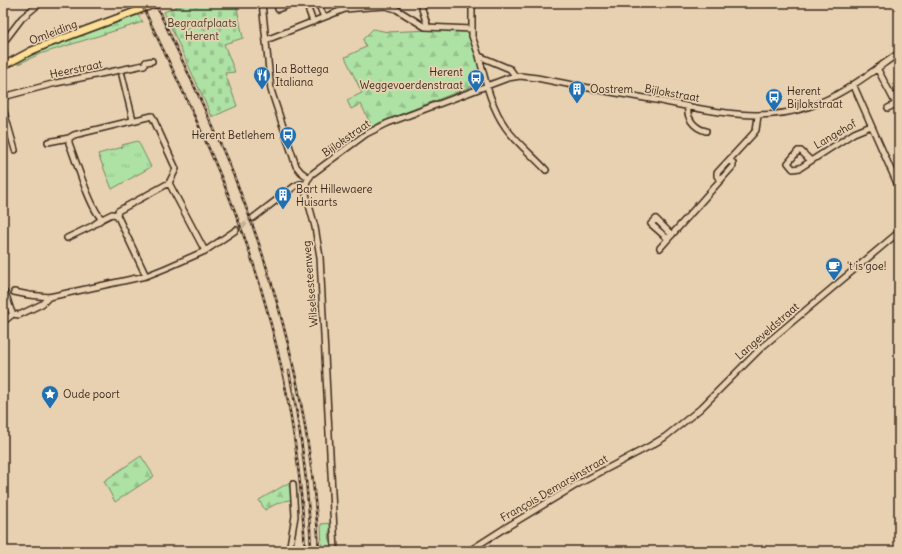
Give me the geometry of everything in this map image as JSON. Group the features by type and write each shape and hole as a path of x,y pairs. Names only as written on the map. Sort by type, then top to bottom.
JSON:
{"main road":[{"name":"Omleiding","path":"3,62 37,45 150,3"},
{"name":"Omleiding","path":"3,66 45,45 158,3"}],"street":[{"path":"3,42 22,18 40,3"},
{"path":"254,218 295,186 306,184 309,178 296,166 274,101 269,81 262,3"},
{"path":"278,9 293,3"},
{"path":"306,3 313,22"},
{"path":"318,3 324,18"},
{"path":"420,3 428,28"},
{"path":"472,3 472,36 479,56 486,86 505,126 511,135 546,170"},
{"path":"266,40 345,9 369,5 386,6 396,9 428,28 472,29"},
{"name":"Bijlokstraat","path":"309,178 313,173 375,129 486,86 514,77 537,78 734,114 758,116 783,114 808,107 833,97 899,53"},
{"path":"479,56 510,69 513,72 514,77"},
{"name":"Heerstraat","path":"3,97 56,83 144,65 146,62 152,61"},
{"path":"877,68 896,104 888,108"},
{"path":"122,75 133,120"},
{"path":"853,84 899,188"},
{"path":"688,106 687,115 690,121 700,129 706,131"},
{"path":"3,108 15,150"},
{"path":"48,142 70,138 74,135 152,116 176,169 169,182 118,211 117,215"},
{"path":"660,248 720,180 717,173 756,130 758,116"},
{"name":"Langehof","path":"810,160 854,133 871,126"},
{"path":"70,138 69,143 90,199 98,217 102,219"},
{"path":"169,182 205,251"},
{"name":"Wilselsesteenweg","path":"306,184 306,193 315,227 320,257 335,551"},
{"path":"67,238 112,214 117,215"},
{"path":"117,215 146,276"},
{"path":"668,239 651,224 656,219 672,235"},
{"path":"14,292 49,297 146,276 205,251 236,230"},
{"name":"Langeveldstraat","path":"650,446 690,418 762,347 899,232"},
{"path":"3,291 6,294 11,312 13,314"},
{"path":"13,314 19,315 32,309 42,304 49,297"},
{"path":"3,322 10,318 13,314"},
{"name":"François Demarsinstraat","path":"469,551 578,484 650,446"},
{"path":"289,551 295,516 293,484"}],"green space":[{"name":"Begraafplaats Herent","path":"185,3 236,3 243,38 224,44 235,72 225,73 237,106 212,117 164,12"},
{"path":"138,15 143,22 40,54 18,64 17,62 48,48"},
{"path":"373,29 388,32 467,30 483,79 480,83 381,122 372,127 361,104 351,109 347,100 362,93 345,57 366,47 363,39"},
{"path":"138,141 151,167 112,189 98,154"},
{"path":"141,456 154,476 115,502 104,481"},
{"path":"290,482 292,500 281,502 265,510 259,500"},
{"path":"332,523 332,530 329,531 330,543 332,544 333,551 322,551 321,524"}],"tunnel":[{"path":"236,230 253,218"}],"railway":[{"path":"141,3 224,183 249,250 262,292 274,335 291,420 298,464 305,551"},
{"path":"155,3 225,154 267,267 292,360 302,407 310,455 319,551"},
{"path":"289,371 304,460 311,551"}],"place":[{"name":"La Bottega Italiana","path":"262,90"},
{"name":"Herent Weggevoerdenstraat","path":"476,93"},
{"name":"Oostrem","path":"577,104"},
{"name":"Herent Bijlokstraat","path":"774,112"},
{"name":"Herent Betlehem","path":"288,150"},
{"name":"Bart Hillewaere Huisarts","path":"283,210"},
{"name":"'t is goe!","path":"834,281"},
{"name":"Oude poort","path":"50,409"}]}
